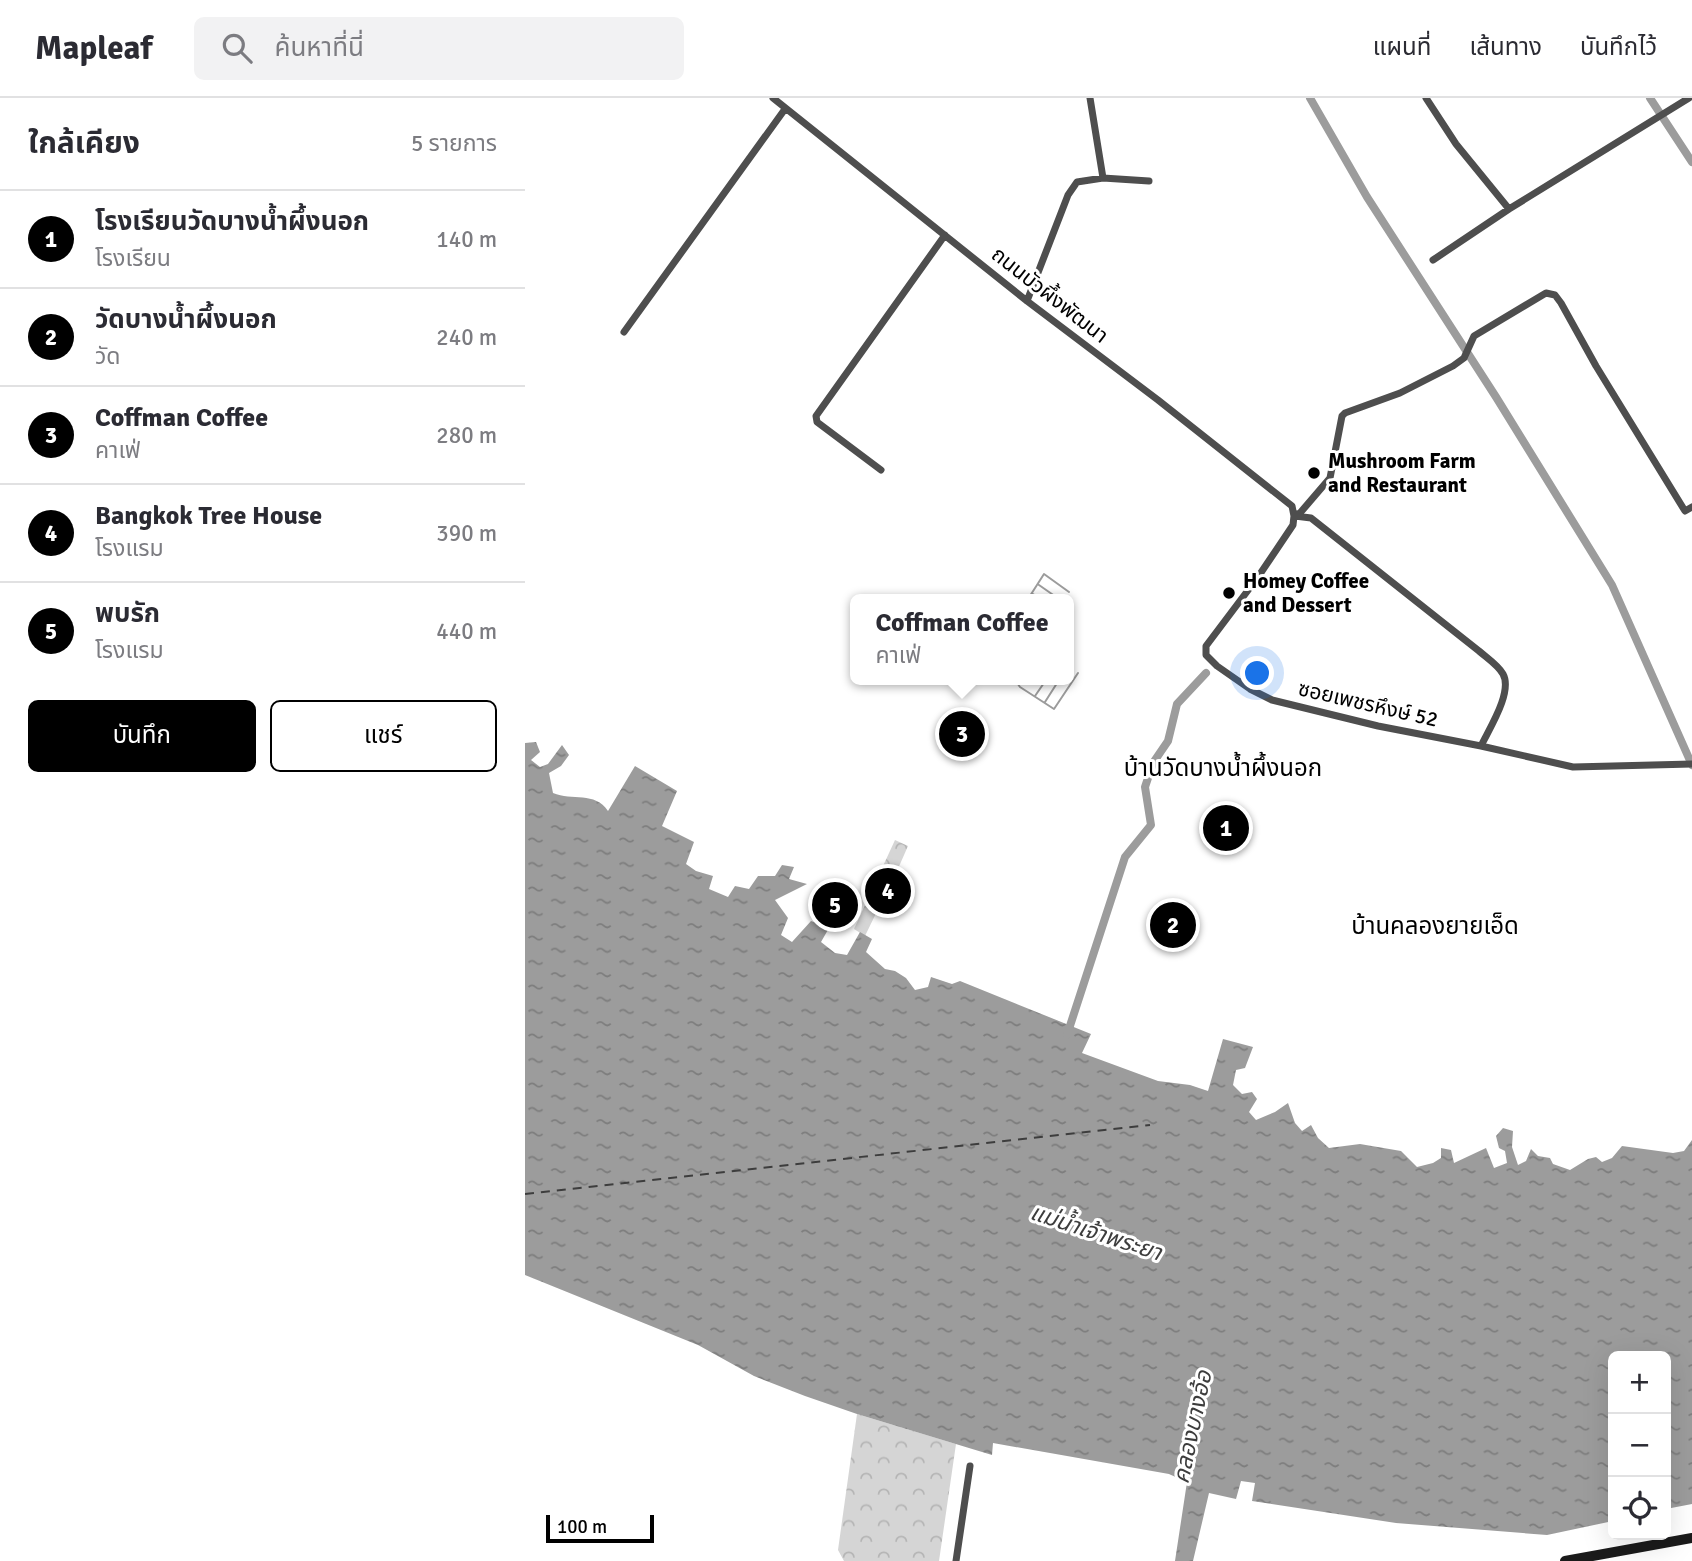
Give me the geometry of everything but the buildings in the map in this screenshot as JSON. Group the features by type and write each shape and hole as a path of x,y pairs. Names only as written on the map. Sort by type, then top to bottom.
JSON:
{"main road":[{"path":"1565,1561 1692,1538"}],"street":[{"name":"ถนนบัวผึ้งพัฒนา","path":"773,98 1027,301 1292,506 1294,519"},
{"path":"1090,98 1103,178"},
{"path":"1426,98 1456,144 1509,209"},
{"path":"1433,260 1509,209 1689,98"},
{"path":"624,332 785,108"},
{"path":"1027,301 1068,195 1080,180 1103,178 1149,181"},
{"path":"881,470 817,422 816,416 945,235"},
{"path":"1294,519 1330,478 1342,416 1345,413 1400,393 1453,366 1464,358 1474,336 1546,293 1555,295 1685,511 1692,507"},
{"path":"1294,519 1311,518 1501,671 1505,678 1503,701 1481,746"},
{"name":"ซอยเพชรหึงษ์ 52","path":"1294,519 1258,577 1206,646 1206,654 1217,666 1250,690 1272,700 1378,726 1573,767 1692,764"},
{"path":"956,1561 970,1465"}],"green space":[{"path":"895,840 908,846 897,871 910,879 895,909 881,903 865,936 854,929"},
{"path":"857,1414 956,1444 939,1561 844,1561 838,1550"}],"water":[{"path":"536,742 540,752 531,760 540,767 548,764 562,745 569,755 561,766 549,773 553,793 597,801 608,811 635,766 677,791 662,826 694,842 686,864 696,871 713,876 709,889 728,897 735,886 749,889 758,876 775,876 782,865 794,867 789,879 807,884 775,900 788,918 781,935 792,942 811,921 829,928 821,942 835,953 847,955 860,932 872,939 866,952 885,969 895,971 906,978 915,990 928,987 931,977 952,984 960,981 1091,1034 1082,1053 1158,1081 1190,1085 1208,1091 1223,1039 1253,1047 1245,1068 1236,1070 1233,1085 1242,1094 1252,1092 1257,1099 1249,1112 1256,1120 1288,1103 1295,1123 1302,1131 1311,1125 1318,1138 1329,1148 1360,1144 1401,1151 1417,1167 1441,1158 1441,1148 1451,1150 1454,1163 1486,1148 1494,1168 1507,1163 1505,1151 1499,1148 1496,1136 1503,1128 1513,1131 1512,1147 1518,1165 1526,1161 1531,1149 1538,1156 1550,1158 1553,1164 1570,1170 1588,1159 1596,1157 1602,1162 1612,1158 1622,1146 1673,1153 1684,1151 1692,1140 1692,1504 1671,1508 1671,1351 1608,1351 1608,1522 1547,1535 1396,1523 1252,1501 1255,1483 1241,1481 1236,1499 1209,1493 1193,1561 1175,1561 1187,1482 1169,1474 993,1443 992,1455 857,1414 754,1376 698,1345 525,1275 525,743"}],"waterway":[{"path":"1310,98 1367,197 1496,397 1612,585 1692,765"},
{"path":"1650,98 1692,162"},
{"path":"1031,594 1044,574 1069,592"},
{"path":"1039,585 1052,594"},
{"path":"1074,679 1078,673"},
{"path":"1067,1035 1125,857 1151,825 1145,787 1153,763 1168,741 1177,704 1206,673"},
{"path":"1019,685 1054,709 1070,685"},
{"path":"1035,696 1043,685"},
{"path":"1045,702 1056,685"}],"ferry route":[{"path":"525,1194 1150,1125"}],"place":[{"name":"Mushroom Farm and Restaurant","path":"1314,473"},
{"name":"Homey Coffee and Dessert","path":"1229,593"},
{"name":"Coffman Coffee","path":"962,734"},
{"name":"โรงเรียนวัดบางน้ำผึ้งนอก","path":"1226,828"},
{"name":"Bangkok Tree House","path":"888,891"},
{"name":"พบรัก","path":"835,905"},
{"name":"วัดบางน้ำผึ้งนอก","path":"1173,925"}],"district":[{"name":"บ้านวัดบางน้ำผึ้งนอก","path":"1223,768"},
{"name":"บ้านคลองยายเอ็ด","path":"1435,926"}],"water label":[{"name":"แม่น้ำเจ้าพระยา","path":"1096,1232"},
{"name":"คลองบางอ้อ","path":"1192,1427"}]}
